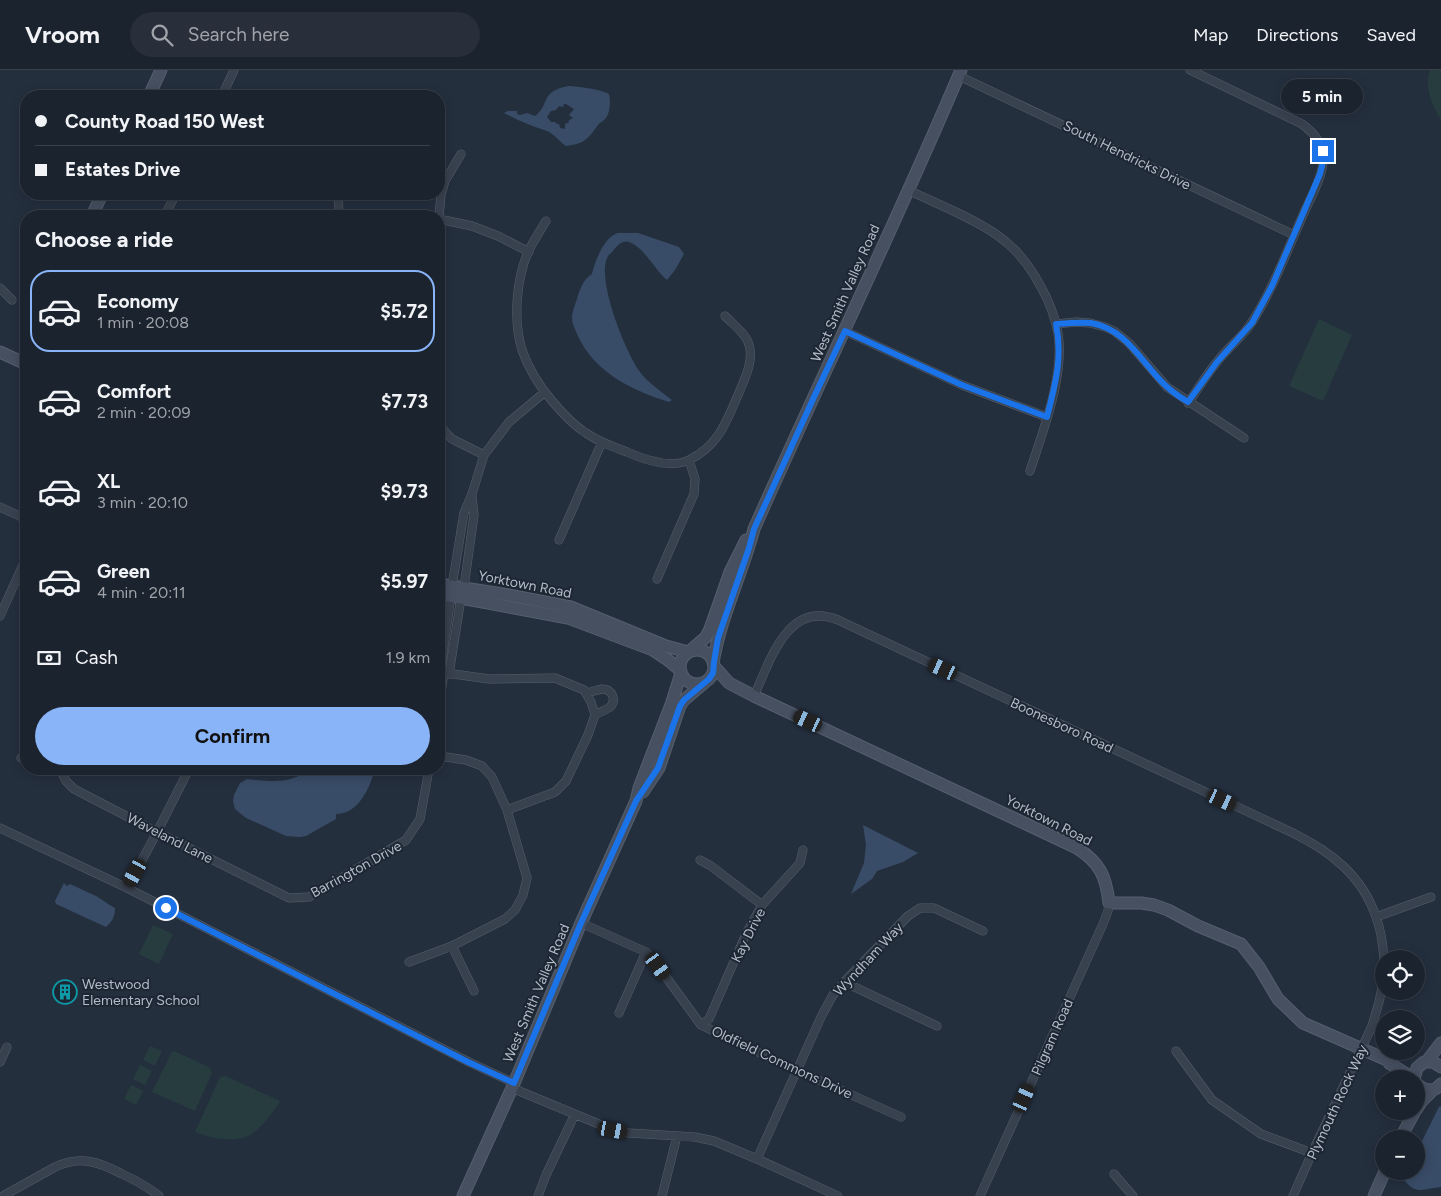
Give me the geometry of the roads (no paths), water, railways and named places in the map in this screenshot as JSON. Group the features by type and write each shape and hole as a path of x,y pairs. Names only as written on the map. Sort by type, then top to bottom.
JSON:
{"main road":[{"path":"152,90 161,70"},
{"name":"West Smith Valley Road","path":"714,664 718,638 754,529 960,73"},
{"path":"0,352 20,358"},
{"name":"West Smith Valley Road","path":"689,652 706,637 730,572 746,540 754,529"},
{"name":"Yorktown Road","path":"445,587 457,592 568,618 653,650 681,672"},
{"name":"Yorktown Road","path":"445,593 457,592 571,607 670,647 689,652"},
{"path":"696,650 705,652 710,656 714,664 713,673 705,682 697,684 690,683 684,679 681,672 681,660 689,652 696,650"},
{"name":"Yorktown Road","path":"714,664 729,683 754,696 1077,848 1098,867 1106,882 1109,903"},
{"name":"West Smith Valley Road","path":"636,801 681,672"},
{"name":"West Smith Valley Road","path":"463,1196 514,1085 581,923 636,801 658,768 680,706 684,700 705,682"},
{"name":"Yorktown Road","path":"705,682 729,683"},
{"path":"1109,903 1154,905 1241,944 1259,967 1278,998 1303,1022 1375,1055"},
{"path":"1417,1070 1441,1044"},
{"path":"1386,1060 1399,1070"},
{"path":"1390,1060 1436,1064 1441,1067"},
{"path":"1425,1089 1438,1087"},
{"path":"1425,1098 1438,1087"},
{"path":"1374,1196 1381,1180"}],"street":[{"path":"225,90 234,70"},
{"path":"1188,402 1217,362 1252,323 1272,286 1322,166 1323,151 1313,133 1302,124 1190,70"},
{"name":"South Hendricks Drive","path":"960,73 1294,235"},
{"path":"445,184 461,154"},
{"path":"908,190 981,225 1008,243 1024,260 1048,300 1058,334 1058,370 1047,417 1030,470"},
{"path":"445,219 481,229 529,252"},
{"path":"546,221 529,252 518,289 518,326 522,350 534,376 545,392 565,417 585,433 640,458 665,464 689,460 705,450 719,436 736,400 749,365 750,352 747,340 725,316"},
{"path":"0,288 12,300"},
{"path":"1056,324 1090,323 1114,331 1130,343 1167,387 1244,438"},
{"path":"845,331 962,385 1047,417"},
{"path":"457,592 464,513 484,455 509,422 545,392"},
{"path":"445,431 452,439 484,455"},
{"path":"559,540 602,442"},
{"path":"657,579 694,494 695,479 689,460"},
{"path":"445,661 457,592 474,515 472,494"},
{"path":"0,507 20,516"},
{"path":"0,616 20,571"},
{"name":"Boonesboro Road","path":"754,696 778,644 787,631 805,618 817,615 830,617 1310,841 1338,860 1348,871 1361,887 1376,917"},
{"path":"445,673 489,679 555,678 585,692 604,689 609,691 614,700 611,706 595,714"},
{"path":"507,810 549,795 562,785 575,763 595,714 585,692"},
{"path":"409,962 452,946 505,919 514,910 523,895 527,878 507,810 492,777 482,766 466,760 445,757"},
{"name":"Waveland Lane","path":"63,775 74,789 289,898"},
{"path":"127,888 186,775"},
{"name":"Barrington Drive","path":"289,898 308,897 406,840 420,819 428,775"},
{"path":"0,828 127,888 468,1062 575,1114 613,1130 629,1133 695,1137 714,1141 838,1196"},
{"name":"Kay Drive","path":"701,1025 709,1019 746,934 762,905 800,863 803,850"},
{"path":"700,860 711,866 762,905"},
{"path":"1383,950 1382,937 1376,917 1431,897"},
{"name":"Pilgram Road","path":"980,1196 1103,924 1109,903"},
{"name":"Wyndham Way","path":"757,1159 822,1016 834,996 844,982 908,916 920,908 934,908 983,931"},
{"name":"Oldfield Commons Drive","path":"581,923 646,952 701,1025 901,1117"},
{"path":"452,946 474,991"},
{"path":"619,1013 646,952"},
{"path":"844,982 937,1026"},
{"name":"Plymouth Rock Way","path":"1294,1196 1312,1153 1362,1049 1372,1026 1379,1000"},
{"path":"0,1062 7,1047"},
{"path":"1176,1051 1212,1100 1261,1134 1312,1153"},
{"path":"538,1196 575,1114"},
{"path":"662,1196 677,1136"},
{"path":"3,1196 63,1164 87,1161 103,1164 149,1188 159,1196"},
{"path":"1114,1174 1133,1196"}],"water":[{"path":"568,86 609,94 610,108 608,115 588,137 577,144 566,146 549,132 504,113 517,111 517,114 520,115 527,113 535,116 540,112 549,95","holes":["566,104 574,109 569,115 573,118 565,124 565,129 560,128 559,124 551,122 547,117 551,111"]},
{"path":"618,233 638,233 679,247 684,254 667,280 640,249 629,242 622,243 616,247 608,256 605,267 609,297 627,349 643,376 672,400 669,402 629,386 604,370 585,349 573,325 572,313 582,285 592,274 604,244 613,235"},
{"path":"300,775 373,775 367,791 357,805 344,813 336,814 336,819 306,836 286,836 246,818 235,809 234,795 240,783 247,779 279,781"},
{"path":"863,825 918,853 903,862 877,871 872,879 851,894 864,863 866,845"},
{"path":"64,883 67,886 70,884 96,896 115,908 114,916 106,927 56,904 55,901"},
{"path":"1441,1106 1441,1187 1424,1190 1415,1189 1404,1180 1425,1180 1425,1135"}],"place":[{"name":"Westwood Elementary School","path":"65,992"}]}
